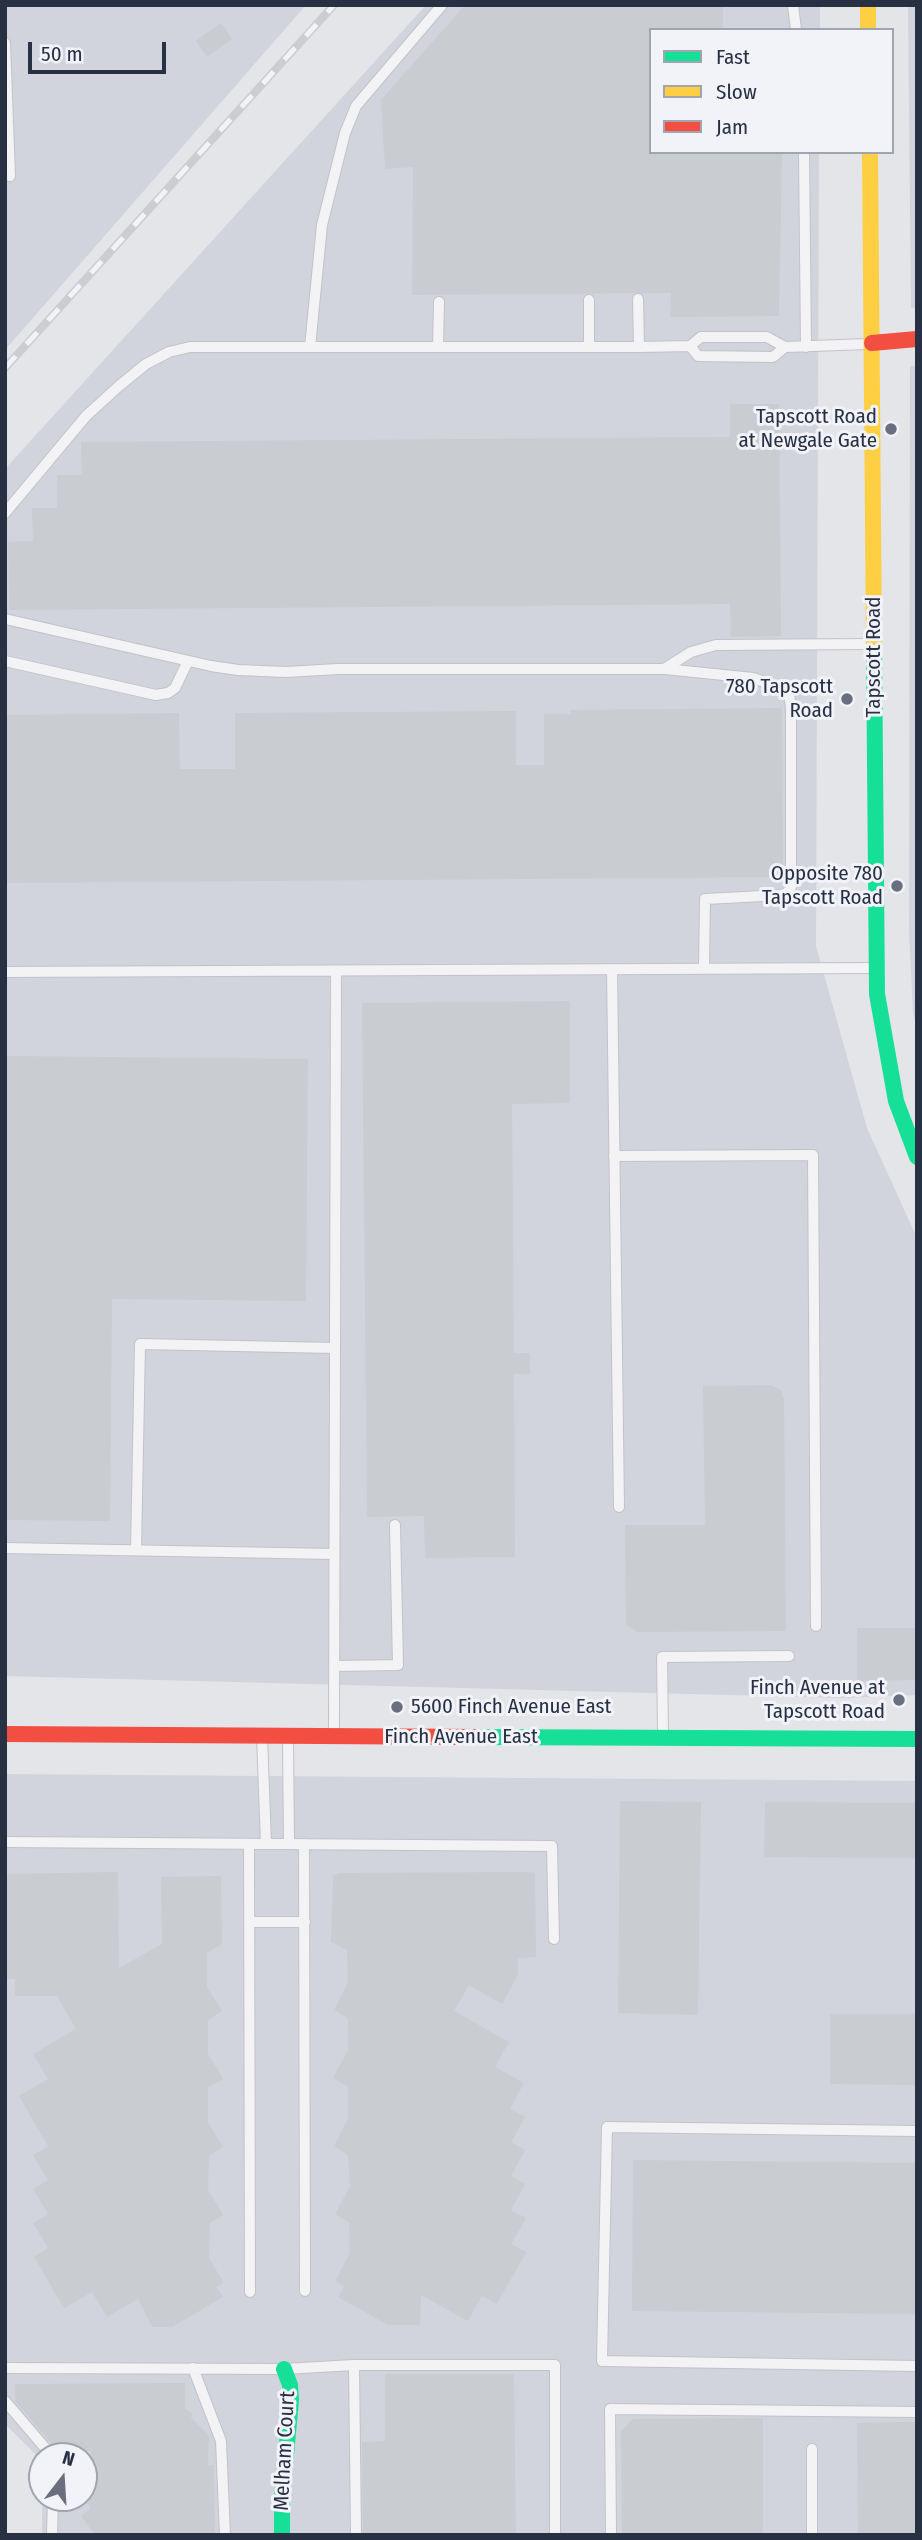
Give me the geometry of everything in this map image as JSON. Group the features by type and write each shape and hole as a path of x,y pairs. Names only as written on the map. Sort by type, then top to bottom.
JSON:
{"street":[{"path":"868,5 868,28"},
{"name":"Tapscott Road","path":"870,154 877,994 896,1101 917,1157"},
{"path":"872,343 917,339"},
{"name":"Finch Avenue East","path":"5,1734 917,1739"},
{"name":"Melham Court","path":"282,2535 282,2499 292,2400 284,2369"}],"lane":[{"path":"310,347 322,225 345,134 356,106 442,5"},
{"path":"793,5 796,28"},
{"path":"5,43 10,176 5,175"},
{"path":"804,154 806,347"},
{"path":"638,299 639,347"},
{"path":"589,300 589,347"},
{"path":"438,347 439,302"},
{"path":"5,513 86,416 146,364 169,352 190,347 639,347 690,346 701,337 767,337 785,346 806,347 872,343"},
{"path":"690,346 698,356 773,356 785,346"},
{"path":"5,619 238,670 286,672 363,669 664,669 753,678 785,689 791,706 791,887 782,895 705,899 704,969"},
{"path":"664,669 702,647 874,644"},
{"path":"5,661 156,695 168,693 175,688 188,661"},
{"path":"5,972 876,968"},
{"path":"612,969 619,1507"},
{"path":"334,1736 336,971"},
{"path":"614,1156 813,1155 816,1626"},
{"path":"136,1550 140,1344 335,1348"},
{"path":"334,1666 398,1665 395,1525"},
{"path":"5,1548 334,1554"},
{"path":"663,1738 662,1657 789,1656"},
{"path":"262,1736 267,1844"},
{"path":"288,1736 289,1844"},
{"path":"5,1842 552,1846 554,1939"},
{"path":"249,1844 250,2291"},
{"path":"304,1844 305,2291"},
{"path":"249,1922 305,1922"},
{"path":"917,2131 607,2127 602,2361 917,2366"},
{"path":"354,2365 356,2535"},
{"path":"5,2368 284,2369 354,2365 555,2365 555,2535"},
{"path":"193,2368 220,2441 225,2535"},
{"path":"5,2401 40,2442"},
{"path":"611,2535 610,2409 917,2412"},
{"path":"812,2449 812,2535"},
{"path":"52,2535 53,2512"}],"shaded area":[{"path":"5,5 306,5 5,350"},
{"path":"426,5 820,5 820,28 649,28 649,154 819,154 816,946 867,1128 917,1238 917,1695 842,1698 5,1676 5,469"},
{"path":"908,5 917,5 917,308 911,308"},
{"path":"910,366 917,366 917,1029 913,1012 909,931"},
{"path":"5,1774 917,1781 917,2535 42,2535 42,2512 98,2512 98,2442 28,2442 28,2447 5,2424"}],"building":[{"path":"465,5 723,5 723,28 649,28 649,154 782,154 779,316 670,317 671,293 412,295 413,167 385,169 381,100"},
{"path":"221,23 232,39 207,57 196,41"},
{"path":"730,404 779,404 781,636 731,637 730,604 9,610 8,542 33,541 32,508 57,508 57,475 82,475 81,442 730,437"},
{"path":"782,708 783,877 5,883 5,715 179,713 180,769 235,769 235,713 516,711 516,765 544,765 544,714 571,714 571,710"},
{"path":"570,1001 570,1103 512,1104 514,1353 530,1353 530,1374 514,1374 515,1557 425,1558 424,1516 367,1517 362,1003"},
{"path":"5,1056 308,1059 306,1301 112,1299 110,1521 5,1520"},
{"path":"772,1385 782,1391 784,1397 786,1631 637,1632 626,1624 625,1525 705,1525 703,1386"},
{"path":"857,1628 917,1628 917,1680 857,1681"},
{"path":"620,1801 701,1802 698,2015 618,2013"},
{"path":"765,1802 917,1803 917,1858 764,1857"},
{"path":"118,1872 119,1968 162,1944 161,1877 221,1876 222,1944 207,1953 207,1987 222,2011 208,2020 208,2054 223,2079 208,2087 208,2123 223,2147 209,2156 208,2190 223,2215 210,2223 209,2258 224,2283 216,2287 223,2297 172,2327 152,2327 138,2299 107,2317 92,2292 64,2308 34,2257 48,2248 33,2223 48,2214 33,2189 48,2180 33,2155 48,2146 19,2096 48,2079 33,2054 76,2029 57,1996 15,1996 15,1979 5,1979 5,1874"},
{"path":"535,1873 536,1957 518,1958 518,1975 502,2004 469,1985 454,2011 509,2042 495,2067 524,2083 510,2109 525,2117 511,2142 525,2150 511,2176 525,2184 511,2210 526,2218 511,2244 526,2252 497,2304 482,2296 468,2321 421,2295 420,2325 388,2325 338,2297 344,2286 335,2281 350,2253 349,2222 335,2214 350,2186 348,2155 334,2146 348,2119 348,2087 333,2078 348,2050 348,2018 334,2010 348,1982 347,1950 331,1942 333,1875"},
{"path":"830,2014 917,2014 917,2085 830,2084"},
{"path":"633,2160 917,2163 917,2314 632,2311"},
{"path":"385,2374 514,2374 516,2535 363,2535 362,2442 385,2441"},
{"path":"185,2383 185,2408 192,2414 191,2418 209,2435 208,2465 214,2465 215,2535 95,2535 81,2516 86,2512 98,2512 98,2442 50,2442 15,2401 15,2384"},
{"path":"763,2418 763,2535 622,2535 621,2431 633,2419"},
{"path":"917,2422 917,2535 858,2535 857,2423"}],"railway":[{"path":"5,368 334,5"}],"traffic: fast":[{"path":"874,645 877,994 896,1101 917,1157"},
{"path":"478,1737 917,1739"},
{"path":"282,2535 282,2499 291,2400 290,2385 284,2369"}],"traffic: slow":[{"path":"868,5 868,28"},
{"path":"870,154 874,645"}],"traffic: jam":[{"path":"872,343 917,339"},
{"path":"5,1734 478,1737"}],"place":[{"name":"Tapscott Road at Newgale Gate","path":"891,429"},
{"name":"780 Tapscott Road","path":"847,699"},
{"name":"Opposite 780 Tapscott Road","path":"897,886"},
{"name":"Finch Avenue at Tapscott Road","path":"899,1700"},
{"name":"5600 Finch Avenue East","path":"397,1707"}]}
